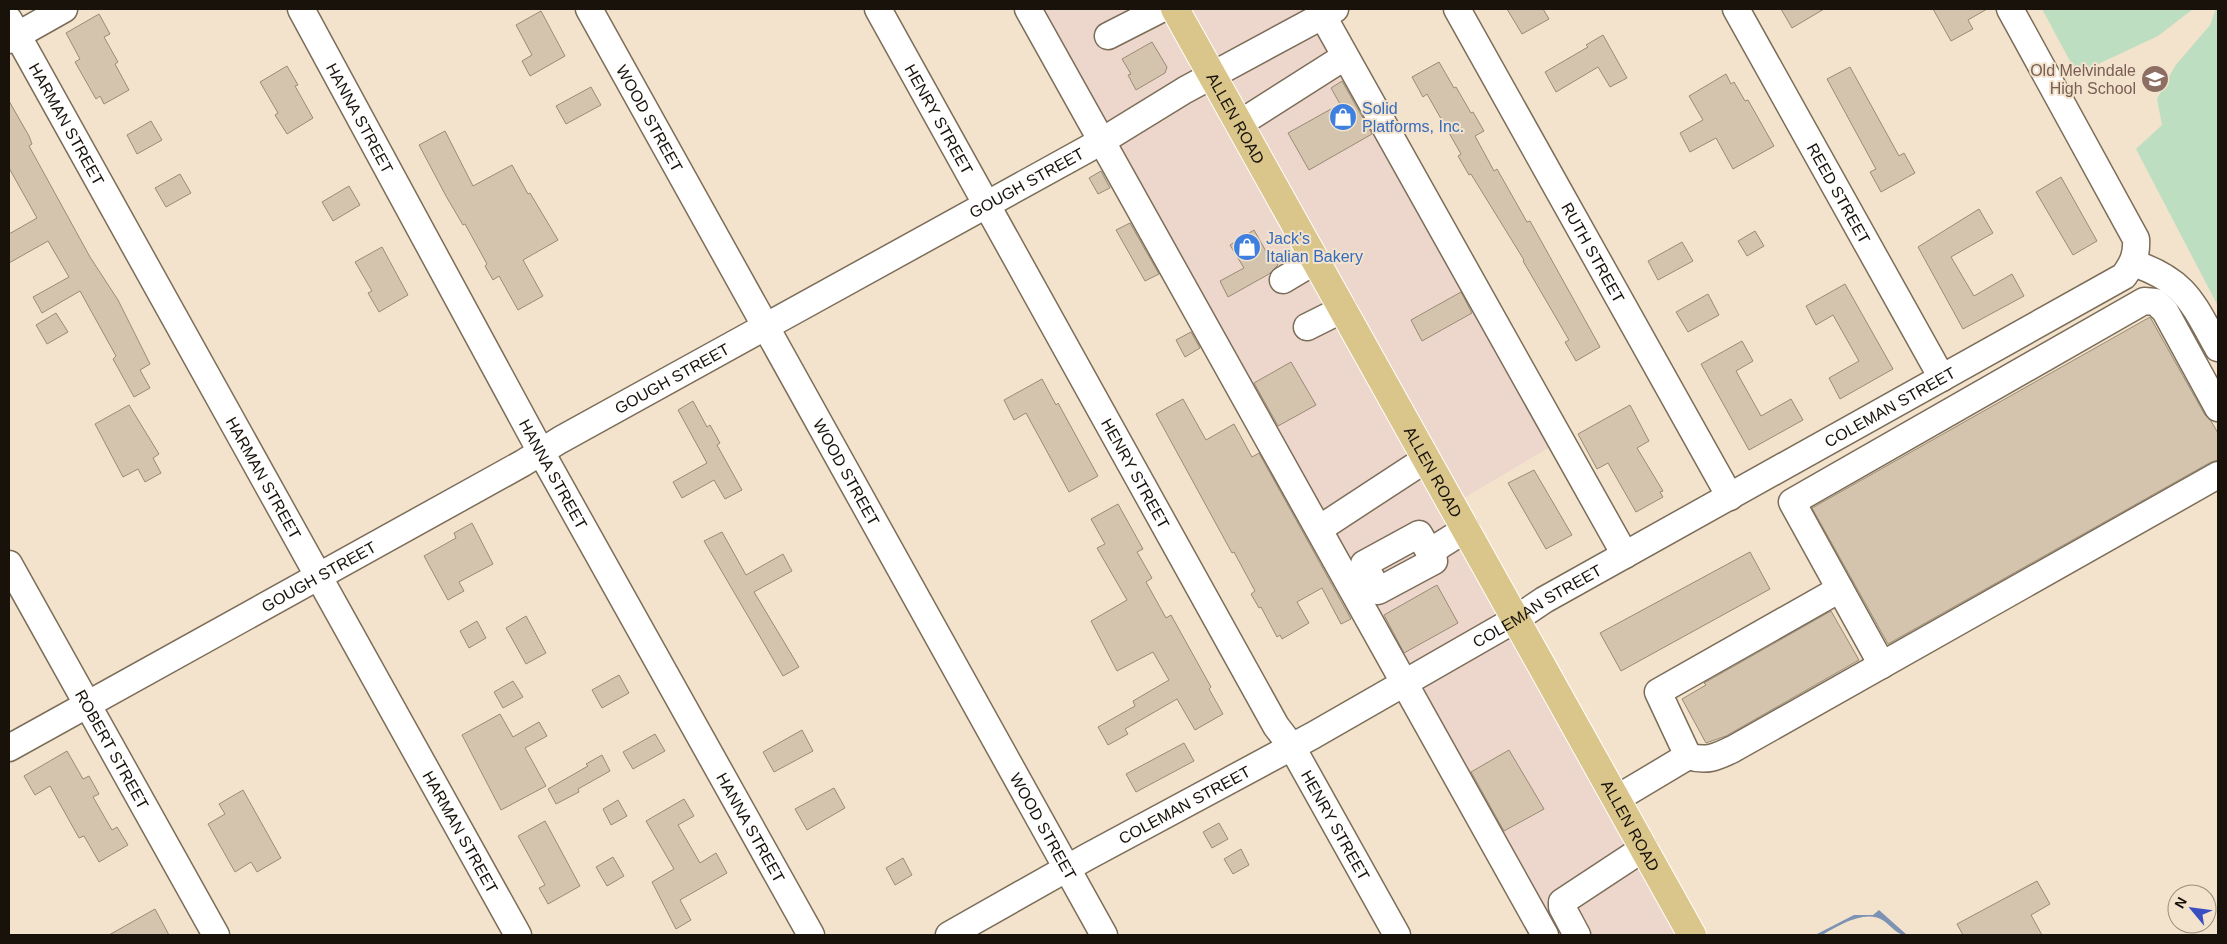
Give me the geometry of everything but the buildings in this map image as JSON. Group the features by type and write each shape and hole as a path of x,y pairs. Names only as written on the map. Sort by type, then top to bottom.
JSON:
{"main road":[{"name":"ALLEN ROAD","path":"1175,9 1692,935"}],"street":[{"path":"12,32 64,9"},
{"name":"HANNA STREET","path":"301,9 541,452 811,935"},
{"name":"WOOD STREET","path":"589,9 1104,935"},
{"name":"HENRY STREET","path":"878,9 1276,726 1292,747 1397,935"},
{"path":"1028,9 1545,935"},
{"path":"1108,36 1161,9"},
{"name":"RUTH STREET","path":"1457,9 1730,497"},
{"name":"REED STREET","path":"1736,9 1942,378"},
{"path":"2010,9 2136,239 2137,252 2128,269 2154,270 2175,282 2193,303 2218,348"},
{"path":"1326,11 1625,555"},
{"name":"GOUGH STREET","path":"9,748 766,326 988,205 1102,141 1185,90 1326,11"},
{"name":"HARMAN STREET","path":"12,32 518,935"},
{"path":"1239,124 1338,61"},
{"path":"1283,280 1316,261"},
{"name":"COLEMAN STREET","path":"949,935 1067,868 1292,747 1516,619 1544,600 1942,378 2128,269"},
{"path":"1882,665 1792,502 2144,300 2156,302 2165,311 2218,408"},
{"path":"1307,327 1343,310"},
{"path":"1318,529 1426,459"},
{"path":"1840,589 1658,692 1688,756 1699,760 1714,759 1720,756 2218,475"},
{"path":"1431,555 1439,546 1466,529"},
{"name":"ROBERT STREET","path":"9,564 216,935"},
{"path":"1616,799 1688,756"},
{"path":"1577,935 1562,907 1562,902 1644,848"}],"shaded area":[{"path":"1028,9 1319,9 1560,441 1452,505 1692,935 1545,935"}],"green space":[{"path":"2042,9 2193,9 2158,36 2077,74"},
{"path":"2216,9 2218,9 2218,306 2136,149 2162,125 2157,99 2175,66 2210,25"}],"water":[{"path":"1879,910 1907,935 1897,932 1884,921 1869,916 1852,920 1822,935 1815,935 1854,915 1873,915"}],"place":[{"name":"Old Melvindale High School","path":"2155,79"},
{"name":"Solid Platforms, Inc.","path":"1343,117"},
{"name":"Jack's Italian Bakery","path":"1247,247"}]}
